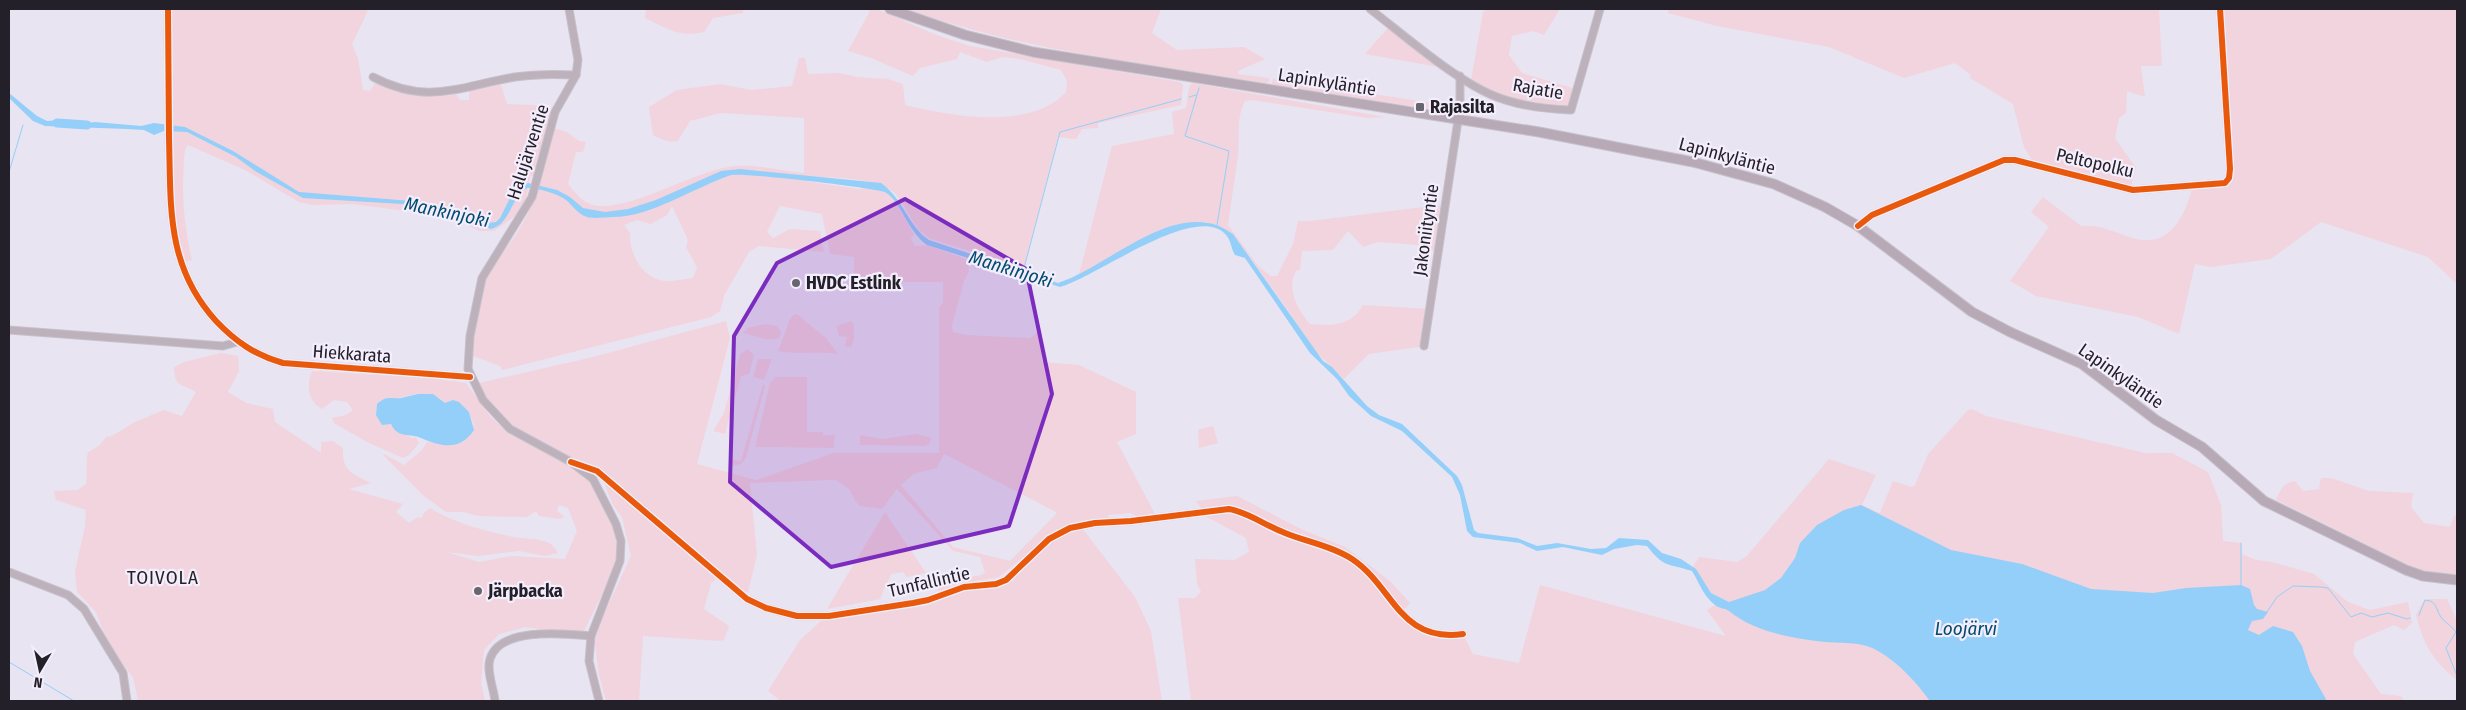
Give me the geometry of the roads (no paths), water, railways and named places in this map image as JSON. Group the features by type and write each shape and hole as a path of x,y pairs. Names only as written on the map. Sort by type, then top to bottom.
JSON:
{"main road":[{"name":"Lapinkyläntie","path":"890,9 938,28 1033,52 1458,118 1622,147 1718,168 1791,191 1858,226 1972,312 2010,332 2068,357 2095,373 2156,420 2202,447 2264,501 2406,570 2423,576 2457,580"}],"street":[{"name":"Hiekkarata","path":"168,9 171,220 178,254 193,291 206,310 237,342 271,360 294,364 470,377"},
{"name":"Halujärventie","path":"569,9 578,60 576,75 555,112 534,191 524,213 482,278 470,336 468,360 470,377 482,400 510,430 571,462 594,479 603,495 621,540 620,561 616,575 590,636 589,661 599,701"},
{"path":"1370,9 1460,76"},
{"name":"Rajatie","path":"1460,76 1500,98 1571,110 1600,9"},
{"name":"Peltopolku","path":"1858,226 1872,216 2004,160 2015,160 2133,190 2225,183 2229,178 2230,169 2220,9"},
{"path":"373,77 402,89 433,94 516,77 550,73 576,75"},
{"name":"Jakoniityntie","path":"1424,346 1458,118 1460,76"},
{"path":"9,330 223,346 237,342"},
{"name":"Tunfallintie","path":"571,462 597,470 747,599 766,608 797,616 829,616 913,604 964,587 996,584 1011,577 1049,538 1070,528 1095,523 1131,522 1229,509 1238,510 1278,530 1351,558 1368,572 1396,609 1416,626 1445,635 1463,634"},
{"path":"9,572 68,595 80,605 123,673 127,701"},
{"path":"496,701 490,660 492,653 502,645 520,637 542,632 590,636"}],"water":[{"name":"Loojärvi","path":"9,93 37,116 47,121 58,120 71,125 95,122 141,126 154,123 185,127 233,151 299,192 424,202 454,210 467,217 488,223 496,222 500,218 517,188 528,183 557,190 570,197 583,208 605,212 628,209 656,200 721,171 740,169 881,183 895,196 916,227 929,240 1058,283 1076,276 1132,244 1170,226 1189,222 1208,223 1221,227 1233,234 1323,361 1332,367 1367,406 1379,415 1402,424 1457,476 1462,485 1474,530 1478,533 1517,538 1537,546 1557,543 1591,549 1606,548 1619,538 1648,540 1662,553 1681,559 1696,569 1711,593 1729,602 1765,590 1781,578 1795,558 1800,543 1817,525 1844,510 1861,505 1951,550 2022,564 2091,589 2153,593 2186,588 2241,585 2250,589 2254,605 2257,609 2268,612 2263,619 2252,621 2248,630 2259,635 2273,626 2293,632 2302,646 2310,671 2327,701 1930,701 1900,667 1872,648 1859,644 1801,639 1775,633 1750,624 1717,606 1704,593 1692,571 1666,564 1647,546 1637,545 1614,549 1602,555 1563,547 1537,551 1520,543 1473,537 1467,531 1460,495 1452,477 1402,431 1371,416 1349,396 1337,379 1310,353 1245,258 1235,255 1226,235 1208,226 1189,228 1166,235 1076,281 1060,287 927,245 914,232 896,202 885,192 782,178 731,175 658,207 628,216 600,218 584,216 558,195 527,188 521,192 503,222 491,229 450,213 428,208 402,204 303,198 255,171 236,157 187,132 164,131 154,135 144,130 45,126 33,121 9,98"},
{"path":"418,394 433,394 445,403 453,400 459,402 469,412 474,430 469,437 457,444 443,445 401,434 391,424 382,425 376,415 377,404 380,401 386,398 401,398"}],"waterway":[{"path":"1199,88 1185,136 1229,151 1217,225"},
{"path":"1189,97 1196,95"},
{"path":"1023,272 1060,132 1181,99"},
{"name":"Mankinjoki","path":"57,123 87,125"},
{"path":"9,172 23,125"},
{"path":"2241,543 2241,585"},
{"path":"2267,612 2277,597 2293,586 2321,587 2328,588 2351,617 2361,613 2372,617 2388,613 2407,619 2410,618"},
{"path":"2419,615 2425,600 2432,602 2439,614 2456,632 2446,648 2457,676"},
{"path":"9,662 74,701"}],"place":[{"name":"Rajasilta","path":"1420,107"},
{"name":"HVDC Estlink","path":"796,283"},
{"name":"Järpbacka","path":"478,591"}],"district":[{"name":"TOIVOLA","path":"163,577"}]}
